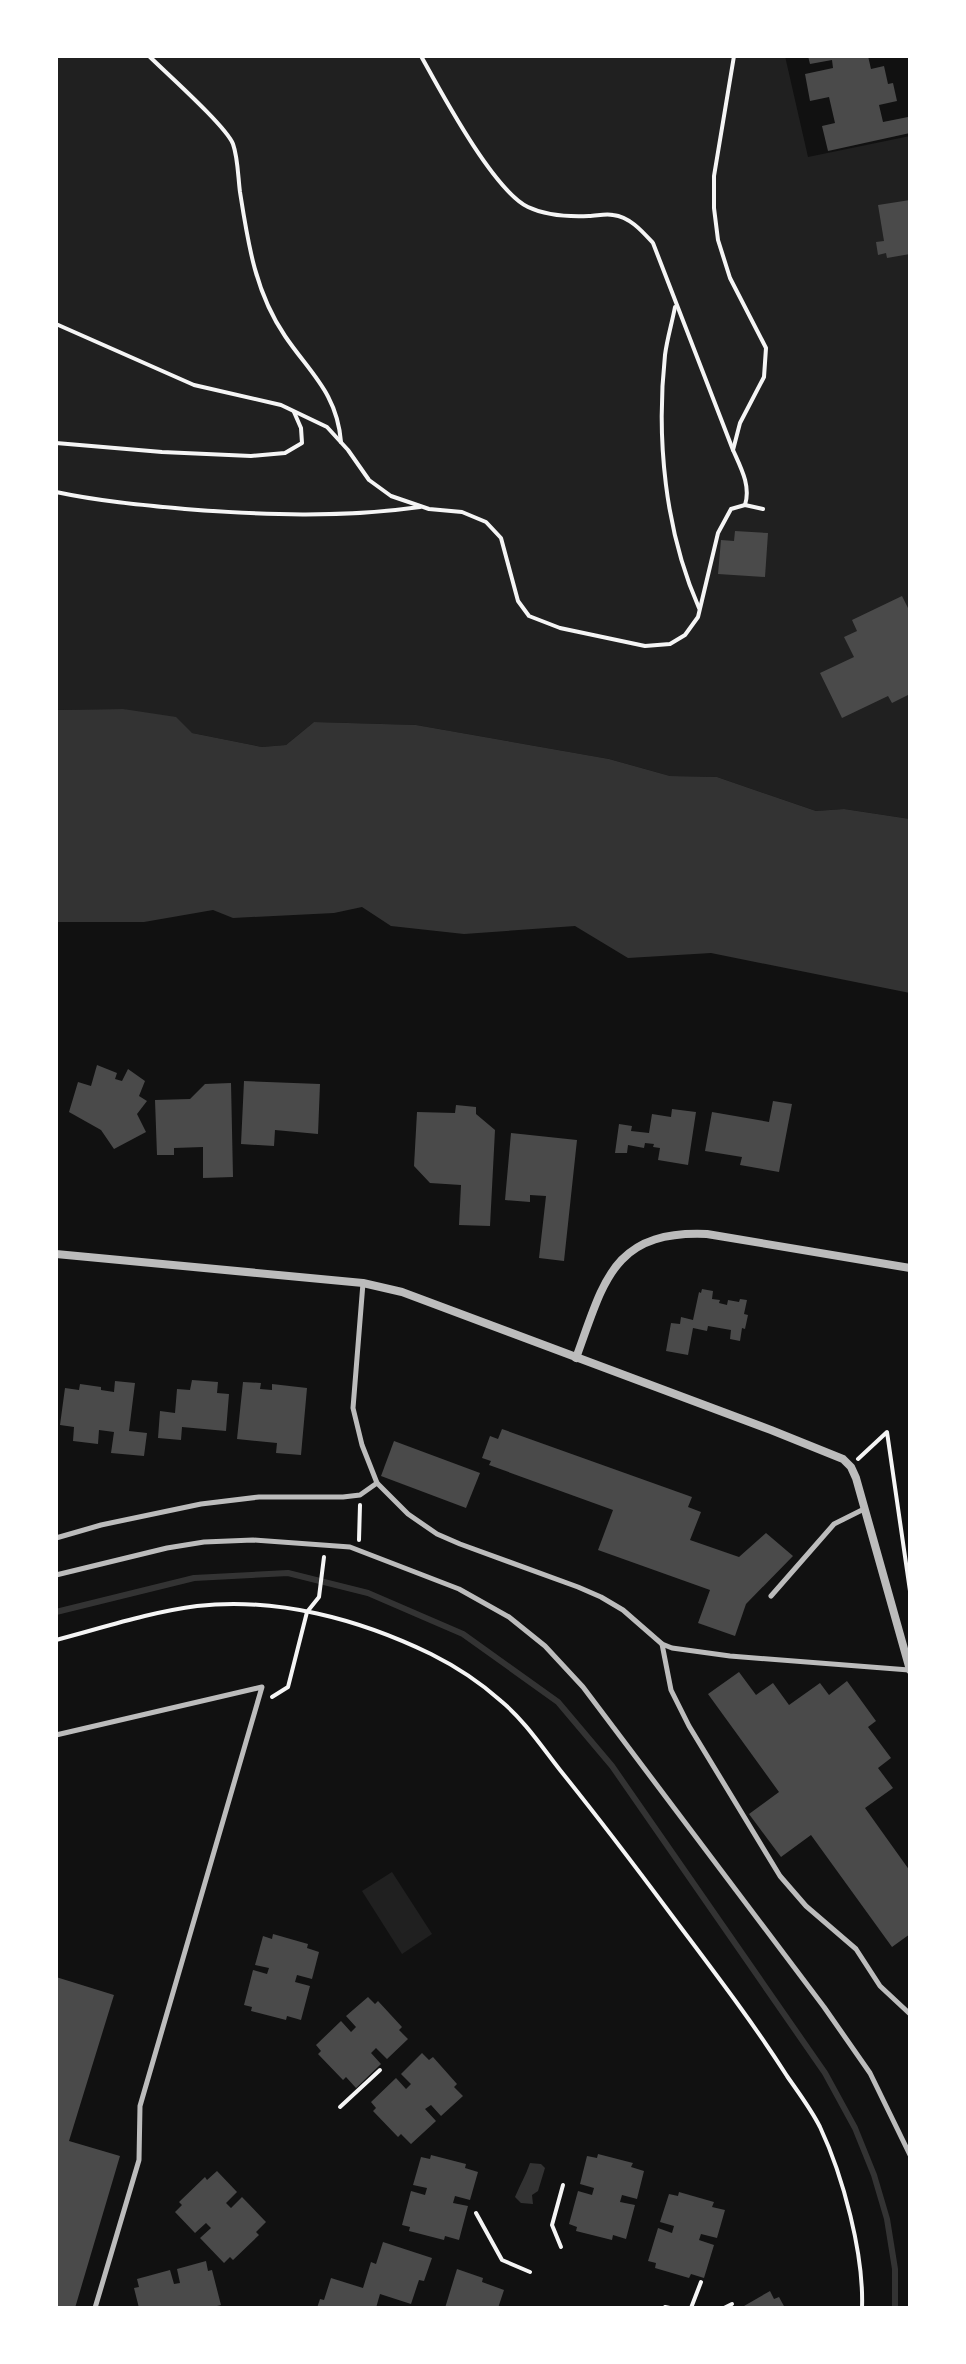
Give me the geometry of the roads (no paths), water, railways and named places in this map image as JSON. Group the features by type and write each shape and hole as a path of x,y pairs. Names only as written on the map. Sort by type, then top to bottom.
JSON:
{"street":[{"path":"576,1358 605,1280 620,1259 658,1237 680,1233 707,1234 910,1268"},
{"path":"56,1254 363,1283 402,1292 843,1459 851,1467 910,1670"}],"lane":[{"path":"363,1283 353,1408 362,1445 377,1483 408,1514 437,1534 601,1597 623,1610 662,1644 672,1648 730,1656 910,1670"},
{"path":"56,1538 201,1504 259,1497 360,1495 377,1483"},
{"path":"771,1596 834,1524 864,1509"},
{"path":"56,1575 204,1542 253,1540 350,1547 459,1589 509,1617 545,1646 583,1687 824,2007 870,2073 910,2155"},
{"path":"662,1644 671,1690 689,1726 780,1876 806,1906 856,1949 880,1986 910,2014"},
{"path":"56,1735 262,1687 140,2106 139,2160 95,2308"}],"waterway":[{"path":"56,1612 194,1578 288,1573 368,1593 463,1634 558,1702 612,1766 825,2073 855,2128 874,2175 887,2219 895,2269 895,2308"}]}
